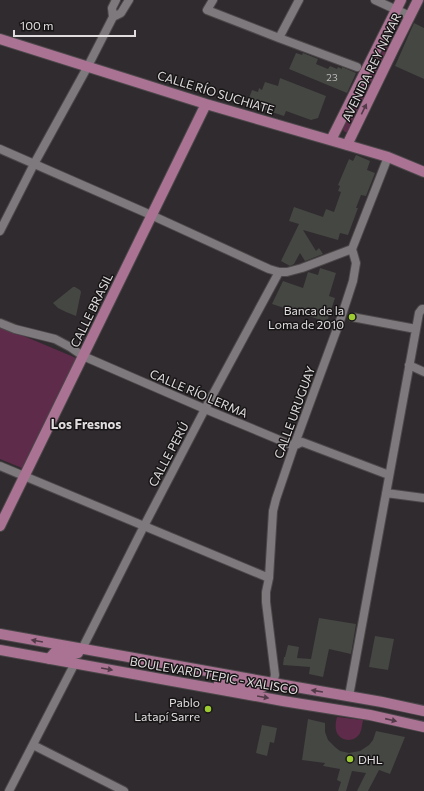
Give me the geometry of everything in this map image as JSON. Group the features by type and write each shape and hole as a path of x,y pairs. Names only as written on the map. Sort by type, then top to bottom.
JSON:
{"main road":[{"name":"AVENIDA REY NAYAR","path":"331,140 401,0"},
{"name":"AVENIDA REY NAYAR","path":"347,145 418,0"},
{"name":"CALLE RÍO SUCHIATE","path":"0,39 206,104 388,157 424,172"},
{"path":"380,41 394,48"},
{"name":"CALLE BRASIL","path":"0,526 206,104"},
{"name":"BOULEVARD TEPIC - XALISCO","path":"1,636 349,696 424,711"},
{"path":"49,659 56,652 77,654 82,649"},
{"name":"BOULEVARD TEPIC - XALISCO","path":"0,650 370,715 424,726"},
{"path":"74,663 90,657 130,663 135,663 142,660"},
{"path":"194,684 209,682 260,688 273,684"},
{"path":"333,709 337,703 345,699 374,706 382,702"}],"street":[{"path":"0,231 34,164 113,17 112,8 116,0"},
{"path":"113,17 121,13 129,0"},
{"path":"213,0 207,10 357,66"},
{"path":"279,38 299,0"},
{"path":"375,0 410,16"},
{"path":"0,149 278,272 287,272 302,268 352,249 388,157"},
{"name":"CALLE URUGUAY","path":"273,684 275,675 266,592 269,578 274,510 276,499 294,446 353,281 356,263 352,249"},
{"name":"CALLE PERÚ","path":"82,649 144,526 278,272"},
{"path":"349,696 419,312 423,309"},
{"path":"352,317 416,329"},
{"name":"CALLE RÍO LERMA","path":"0,323 15,329 55,340 70,347 83,356 294,446 302,442 390,475"},
{"path":"409,365 424,372"},
{"path":"0,466 269,578"},
{"path":"386,493 424,498"},
{"path":"9,791 74,663"},
{"path":"33,745 124,791"}],"shaded area":[{"path":"385,47 389,49 347,132 345,132 343,128"},
{"path":"0,326 76,358 22,468 0,459"},
{"path":"337,717 363,720 360,733 354,739 350,740 340,737 337,734 336,728"}],"building":[{"path":"414,23 424,28 424,79 395,66"},
{"path":"296,53 302,55 303,53 318,59 316,64 328,69 330,66 337,69 338,67 342,69 342,67 356,73 347,93 289,69"},
{"path":"280,78 326,96 318,118 311,120 286,111 284,116 247,104 252,90 258,92 259,88 262,90 265,82 278,86"},
{"path":"356,155 370,161 367,170 375,173 366,196 361,195 348,235 340,233 338,240 303,230 316,251 319,248 323,254 305,261 300,253 294,264 290,266 281,261 299,224 289,221 294,207 323,217 326,209 334,212 341,192 338,191 340,186 338,185 349,159 353,161"},
{"path":"320,268 336,273 329,296 335,298 327,322 272,304 283,281 303,288 308,272 318,275"},
{"path":"73,287 81,292 76,316 58,308 53,303"},
{"path":"319,618 356,624 351,654 329,649 323,677 309,674 310,667 283,665 288,645 299,647 297,658 311,659"},
{"path":"375,636 394,639 388,670 369,667"},
{"path":"308,719 325,723 325,732 328,740 340,751 349,753 360,751 369,745 373,740 376,731 405,737 390,774 379,770 368,791 357,791 366,773 352,771 346,791 338,791 341,782 337,780 340,769 323,766 325,763 302,760"},
{"path":"262,725 277,728 274,743 270,742 267,756 256,753"}],"place":[{"name":"Banca de la Loma de 2010","path":"352,317"},
{"name":"Pablo Latapí Sarre","path":"208,709"},
{"name":"DHL","path":"350,759"}],"district":[{"name":"Los Fresnos","path":"86,424"}]}
